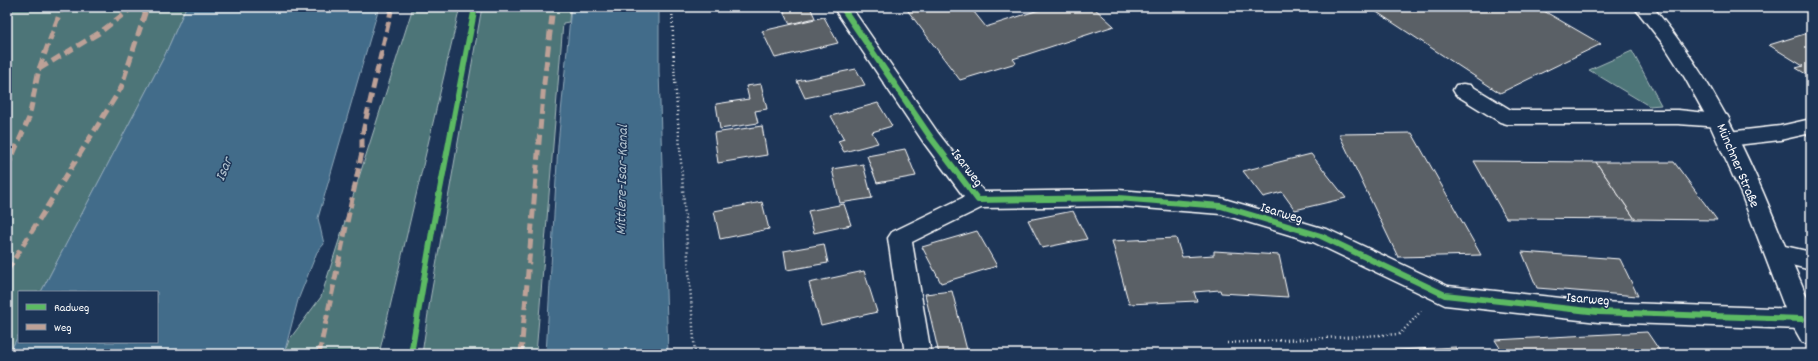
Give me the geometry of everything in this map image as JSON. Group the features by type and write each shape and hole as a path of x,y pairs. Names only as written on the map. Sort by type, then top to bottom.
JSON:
{"street":[{"name":"Isarweg","path":"842,7 931,138 978,200"},
{"name":"Münchner Straße","path":"1644,7 1658,23 1706,95 1724,130 1807,327"},
{"path":"1463,90 1507,117 1678,117 1724,130 1760,136 1802,129 1811,126"},
{"name":"Isarweg","path":"918,354 900,238 978,200 1118,198 1221,206 1320,236 1445,295 1598,312 1807,327"},
{"path":"1776,253 1811,261"}],"path":[{"path":"672,7 674,66 695,354"},
{"path":"1227,343 1400,334 1425,306"}],"green space":[{"path":"7,7 186,7 164,57 42,291 18,291 18,336 9,354 7,354"},
{"path":"413,7 460,7 379,354 284,354 289,340 321,297"},
{"path":"482,7 570,7 569,22 563,23 536,354 422,354 430,300"},
{"path":"1632,51 1661,105 1649,106 1589,70"}],"water":[{"name":"Isar","path":"186,7 379,7 318,218 324,244 317,252 298,300 284,354 9,354 18,336 18,343 158,343 158,291 42,291 164,57"},
{"name":"Mittlere-Isar-Kanal","path":"571,7 659,7 659,71 668,354 546,354 558,145"}],"building":[{"path":"782,7 810,7 815,18 790,24"},
{"path":"905,7 970,7 986,27 1048,7 1093,7 1114,26 1013,59 1016,63 960,80"},
{"path":"1369,7 1537,7 1601,44 1500,93"},
{"path":"824,17 838,43 775,58 762,31"},
{"path":"1811,32 1811,77 1796,68 1803,66 1769,45"},
{"path":"856,69 865,85 805,98 797,81"},
{"path":"761,84 767,109 755,111 758,123 720,129 716,104 749,99 746,86"},
{"path":"878,103 892,126 872,132 878,143 844,152 838,141 844,139 831,116"},
{"path":"762,126 767,155 718,163 714,133"},
{"path":"1412,133 1481,255 1398,257 1339,134"},
{"path":"905,149 916,176 877,183 867,156"},
{"path":"1311,154 1346,198 1295,210 1282,192 1263,197 1243,171"},
{"path":"1474,161 1596,162 1635,219 1506,218"},
{"path":"1596,162 1674,162 1717,220 1635,219"},
{"path":"863,164 872,198 840,203 832,169"},
{"path":"762,202 769,229 720,239 714,211"},
{"path":"844,204 851,225 814,233 808,211"},
{"path":"1073,211 1087,239 1042,248 1028,220"},
{"path":"977,231 997,266 941,283 922,247"},
{"path":"1176,238 1182,257 1214,255 1214,251 1279,255 1288,297 1221,293 1220,290 1194,292 1197,301 1129,304 1112,241"},
{"path":"824,244 828,263 787,270 784,251"},
{"path":"1522,252 1620,259 1638,296 1537,288"},
{"path":"864,271 877,312 821,325 809,283"},
{"path":"952,291 968,354 939,354 925,294"},
{"path":"1647,332 1662,354 1504,354 1495,340"},
{"path":"1456,347 1460,354 1331,354 1398,350"}],"marked path":[{"path":"7,168 29,118 39,69 62,7"},
{"path":"39,69 99,33 133,7"},
{"path":"7,271 121,88 147,7"},
{"path":"319,354 362,152 362,136 392,7"},
{"path":"521,354 544,83 553,7"}],"cycle path":[{"path":"411,354 433,226 475,7"},
{"path":"842,7 931,138 978,200 1118,198 1221,206 1321,236 1445,295 1598,312 1802,319"}]}
